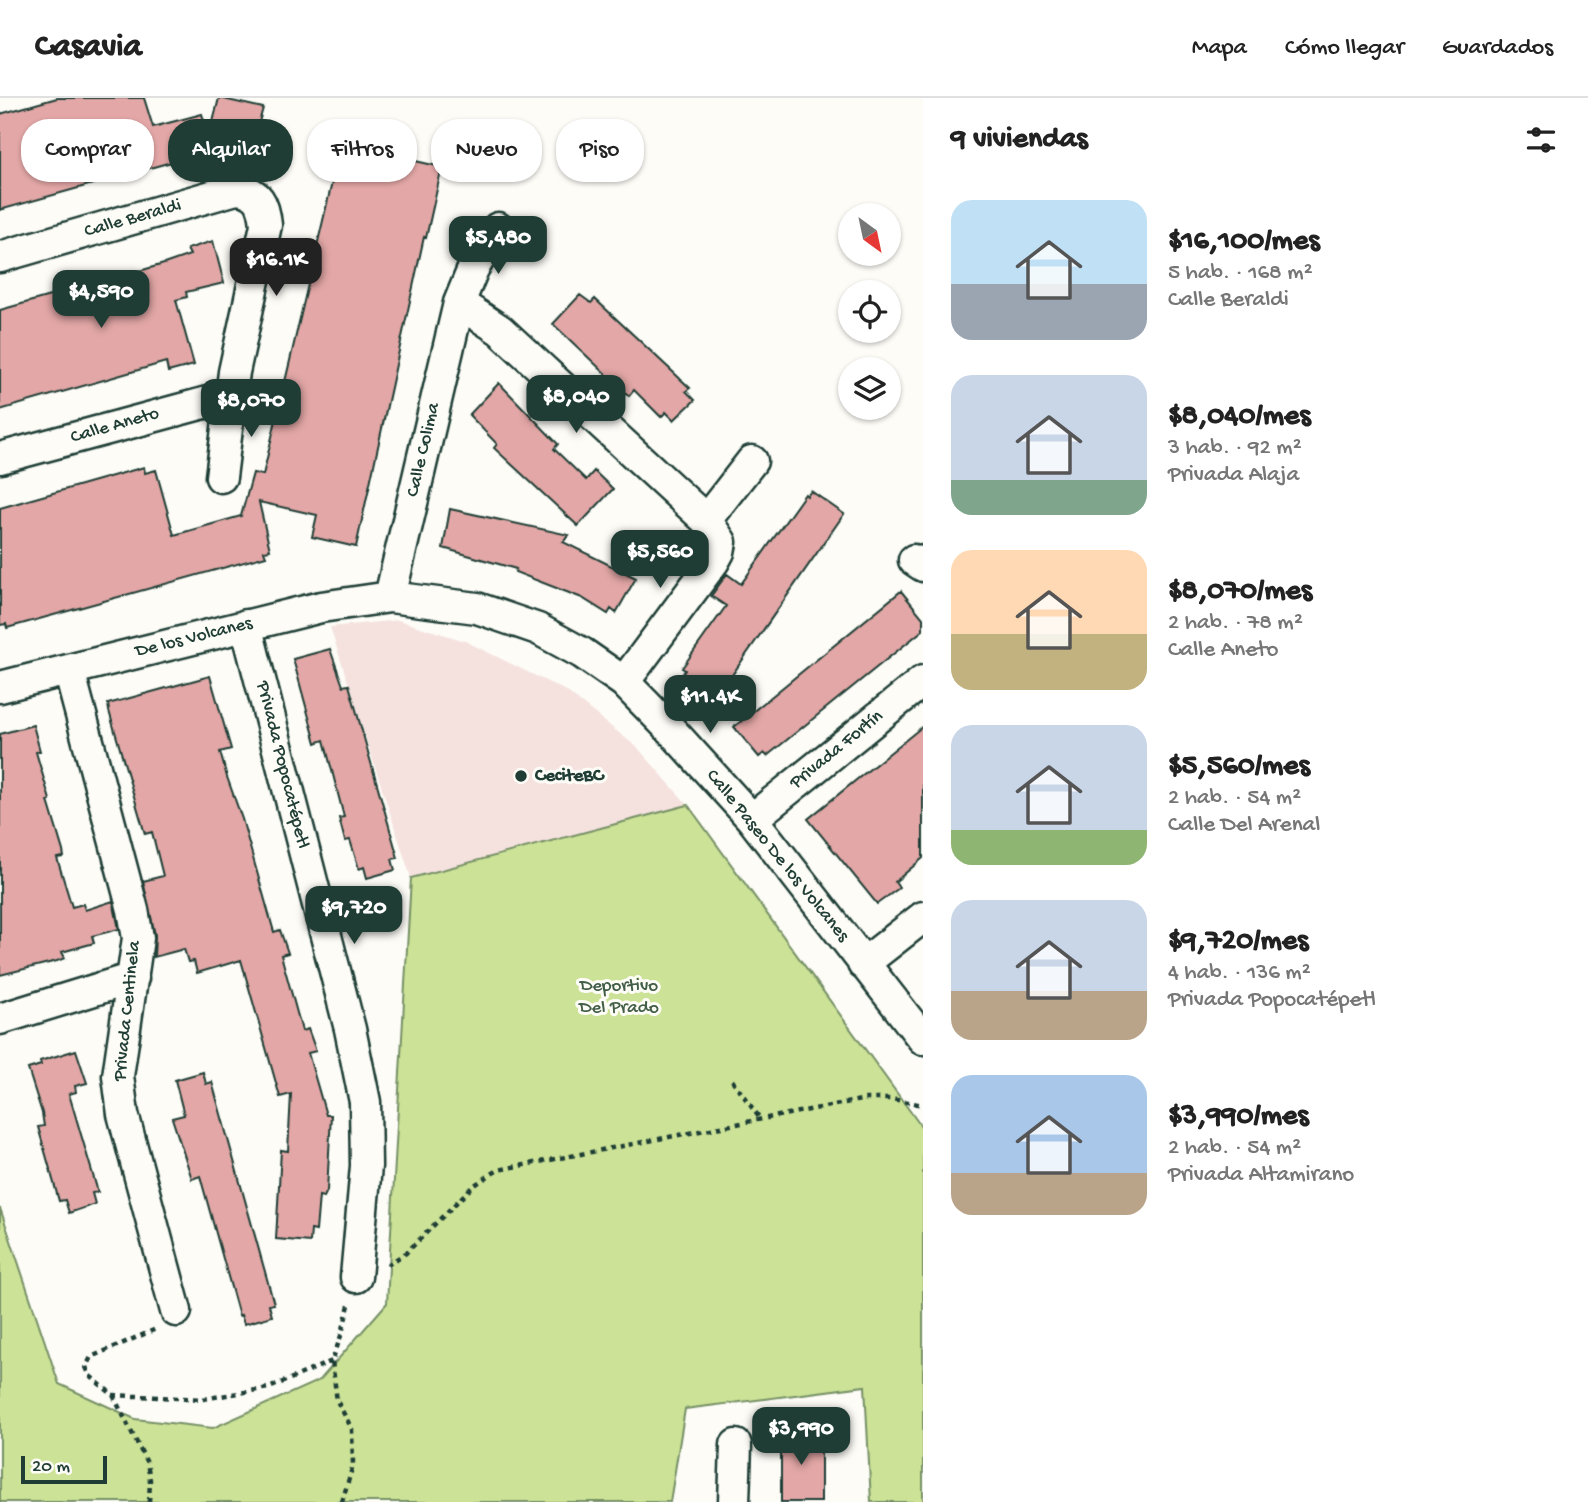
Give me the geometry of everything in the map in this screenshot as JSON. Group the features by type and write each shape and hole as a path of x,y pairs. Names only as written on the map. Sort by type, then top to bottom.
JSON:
{"street":[{"name":"Calle Beraldi","path":"0,257 236,189 248,190 261,204 266,225 230,396"},
{"name":"Calle Colima","path":"390,597 459,303 473,269 498,228"},
{"path":"459,303 500,330 713,531 719,552 714,561 624,682"},
{"name":"Calle Aneto","path":"0,458 230,396"},
{"path":"220,477 230,396"},
{"path":"713,531 752,461"},
{"name":"De los Volcanes","path":"0,687 321,607 390,597"},
{"name":"Calle Paseo De los Volcanes","path":"390,597 477,608 538,629 582,653 624,682 752,819 923,1039"},
{"name":"Privada Popocatépetl","path":"246,625 350,1029 365,1102 366,1166 356,1277"},
{"name":"Privada Centinela","path":"69,670 134,910 138,938 118,1076 123,1114 176,1311"},
{"name":"Privada Fortín","path":"752,819 923,681"},
{"path":"863,964 923,917"},
{"path":"0,1018 133,978"},
{"path":"734,1502 736,1445"}],"path":[{"path":"732,1080 761,1120"},
{"path":"342,1502 353,1465 352,1429 337,1401 331,1361 342,1333 356,1277 391,1264 406,1253 472,1186 498,1170 866,1099 892,1099 923,1105"},
{"path":"149,1502 150,1480 147,1463 113,1395 90,1376 86,1367 91,1357 172,1321 176,1311"},
{"path":"113,1395 203,1399 269,1388 331,1361"}],"shaded area":[{"name":"CeciteBC","path":"398,620 465,641 566,691 638,748 688,805 411,878 330,627"}],"green space":[{"name":"Deportivo Del Prado","path":"688,805 923,1129 923,1502 871,1502 865,1386 685,1409 670,1502 0,1502 0,1208 59,1384 135,1419 213,1428 320,1380 387,1303 411,878"}],"building":[{"path":"57,98 144,98 151,119 21,119 21,182 100,182 0,210 0,114"},
{"path":"219,98 263,108 260,119 214,119"},
{"path":"202,114 203,119 183,119"},
{"path":"168,123 168,163 154,167 154,127"},
{"path":"417,161 431,165 431,182 439,182 426,238 424,237 356,547 312,537 317,515 259,502 270,550 264,551 266,556 7,628 6,624 0,625 0,508 144,467 145,473 156,470 174,535 241,516 253,473 263,475 332,182 417,182"},
{"path":"213,241 224,283 186,292 187,297 176,300 194,365 168,372 166,362 0,410 0,310 164,264 190,255 187,249"},
{"path":"580,295 591,303 595,299 690,388 686,391 695,400 674,420 666,412 661,417 634,390 629,396 553,324"},
{"path":"499,383 558,444 554,449 586,480 594,471 613,489 578,526 494,448 497,444 469,415"},
{"path":"811,491 844,514 716,698 682,675 685,670 682,668 726,606 711,596 727,574 741,584 805,494 807,496"},
{"path":"450,509 569,535 563,542 636,578 616,613 611,609 608,614 582,598 515,572 516,569 443,548"},
{"path":"901,591 923,618 923,630 767,756 764,753 759,757 734,727"},
{"path":"330,649 343,686 349,685 398,858 392,859 395,870 367,878 364,867 359,869 350,840 345,841 339,818 344,817 324,740 316,743 293,659"},
{"path":"210,676 231,749 220,752 274,932 280,930 288,953 281,955 302,1031 308,1029 316,1051 308,1053 326,1115 331,1115 327,1191 324,1197 319,1196 316,1231 311,1230 310,1242 276,1239 281,1150 288,1151 291,1094 280,1097 241,960 197,973 194,961 188,962 184,949 154,957 155,935 143,881 163,876 152,832 145,834 109,711 108,704"},
{"path":"33,725 40,751 36,752 63,851 64,857 57,858 72,907 83,904 85,910 113,901 119,929 92,936 94,943 62,952 65,958 0,975 0,734"},
{"path":"923,726 923,858 895,882 899,888 877,904 808,819"},
{"path":"76,1050 87,1083 75,1086 76,1092 69,1094 98,1192 92,1193 95,1204 69,1213 65,1200 59,1201 38,1127 44,1126 42,1113 28,1069 41,1065 40,1061"},
{"path":"203,1072 206,1084 212,1082 274,1304 269,1305 272,1316 244,1324 241,1315 239,1316 200,1176 192,1179 172,1118 184,1115 175,1080"},
{"path":"787,1429 815,1429 815,1441 821,1441 821,1502 781,1502 781,1442 787,1442"}],"place":[{"name":"CeciteBC","path":"521,776"}]}
